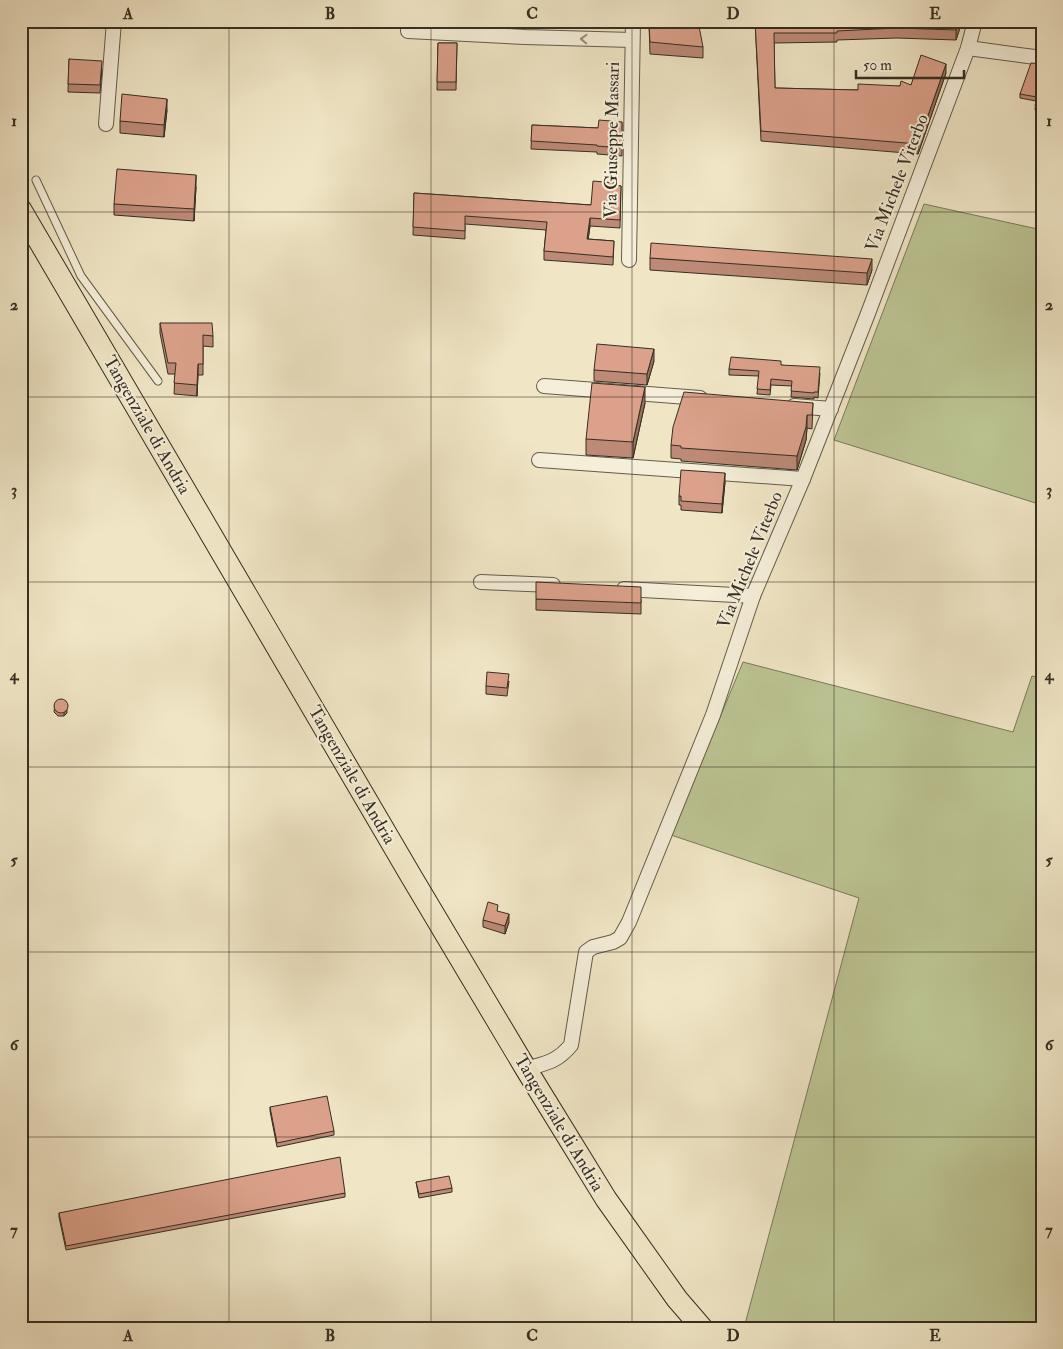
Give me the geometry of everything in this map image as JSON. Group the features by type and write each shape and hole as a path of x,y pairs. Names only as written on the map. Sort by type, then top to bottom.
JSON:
{"main road":[{"name":"Tangenziale di Andria","path":"21,210 76,285 411,876 526,1069 606,1200 677,1299 702,1328"}],"street":[{"path":"106,124 114,21"},
{"name":"Via Giuseppe Massari","path":"629,260 633,21"},
{"name":"Via Michele Viterbo","path":"526,1069 554,1061 564,1054 571,1045 586,952 593,947 613,942 620,938 629,922 713,715 753,596 831,408 968,48 975,21"},
{"path":"408,26 525,37 632,40"},
{"path":"968,48 1042,58"},
{"path":"544,386 712,399"},
{"path":"781,405 831,408"},
{"path":"539,460 803,479"},
{"path":"481,582 569,586"},
{"path":"608,588 753,596"}],"lane":[{"path":"36,180 76,285 158,381"}],"green space":[{"path":"924,204 1042,230 1042,505 834,440"},
{"path":"743,662 1013,732 1032,676 1042,678 1042,1328 744,1328 859,898 671,835"}],"building":[{"path":"659,21 698,21 703,47 650,42 649,24 659,24"},
{"path":"755,21 959,21 956,30 897,28 837,31 837,33 774,33 775,88 858,90 858,84 900,86 901,81 911,85 921,55 946,64 918,144 761,131"},
{"path":"438,43 457,43 456,82 437,82"},
{"path":"69,59 102,61 100,85 68,84"},
{"path":"1031,63 1042,64 1042,107 1035,106 1037,97 1020,94"},
{"path":"122,94 167,99 164,125 120,121"},
{"path":"599,120 622,122 622,148 531,141 532,125 598,128"},
{"path":"117,169 196,175 194,209 114,204"},
{"path":"593,181 615,183 615,185 621,186 620,220 590,218 587,239 614,241 613,257 544,251 547,222 465,216 465,231 413,227 414,193 591,205"},
{"path":"651,243 872,259 867,273 650,258"},
{"path":"160,323 212,323 213,336 203,335 203,364 198,364 197,385 174,383 176,363 168,363"},
{"path":"597,344 654,349 647,374 594,370"},
{"path":"731,357 781,361 781,365 820,367 818,392 791,391 792,381 771,379 770,390 757,389 759,371 729,369"},
{"path":"592,383 645,387 633,442 586,439"},
{"path":"684,392 813,403 812,415 807,415 806,427 797,456 681,448 681,446 671,445 673,427"},
{"path":"681,470 725,473 722,504 681,501 681,496 679,496"},
{"path":"536,582 641,587 641,603 536,599"},
{"path":"487,672 509,674 507,688 486,686"},
{"path":"61,699 66,701 68,706 66,711 61,713 56,711 54,706 56,701"},
{"path":"488,902 498,905 497,911 509,914 505,926 483,920"},
{"path":"327,1096 334,1131 277,1143 270,1107"},
{"path":"340,1157 345,1193 66,1246 59,1213"},
{"path":"449,1176 452,1188 419,1194 416,1182"}]}
